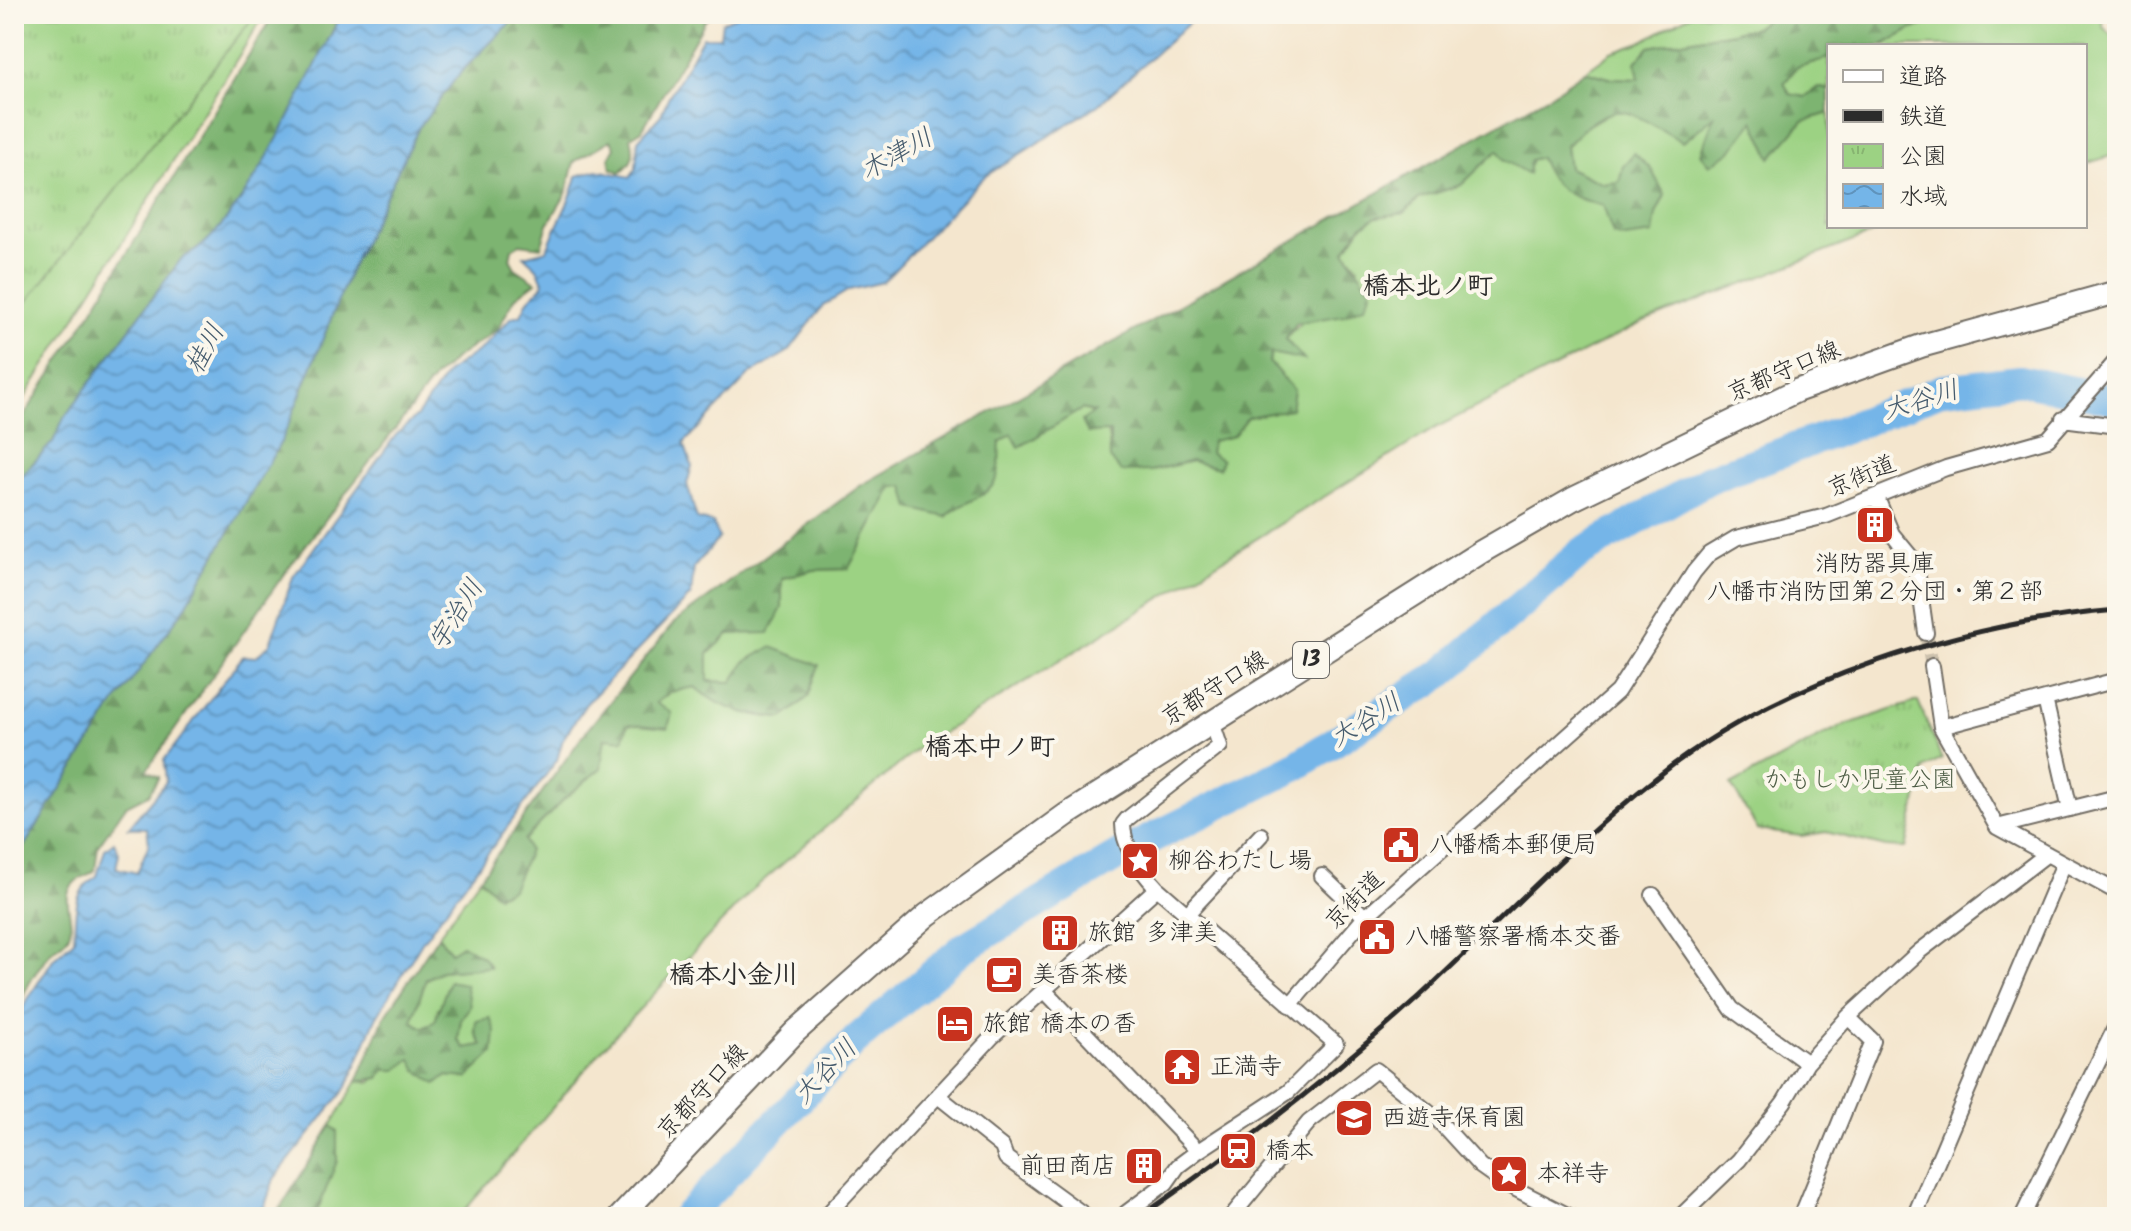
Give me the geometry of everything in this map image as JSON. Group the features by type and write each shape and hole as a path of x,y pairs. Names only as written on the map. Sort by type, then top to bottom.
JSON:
{"main road":[{"name":"京都守口線","path":"620,1217 795,1032 927,915 1066,815 1481,552 1573,499 1796,391 1921,346 2117,292"}],"street":[{"name":"京街道","path":"1290,1005 1365,917 1617,692 1694,572 1709,554 1736,538 1826,516 1946,468 2048,439 2117,360"},
{"path":"2063,419 2117,426"},
{"path":"1877,498 1892,534 1916,563 1926,633"},
{"path":"1932,666 1941,727 1997,827 2117,892"},
{"path":"1941,727 2117,680"},
{"path":"2045,699 2070,809"},
{"path":"1125,1216 1166,1183 1178,1166 1276,1101 1336,1044 1157,888 1137,862 1125,836 1123,824 1127,819 1220,746 1212,722"},
{"path":"1997,827 2117,797"},
{"path":"1186,915 1261,835"},
{"path":"1680,1217 1739,1160 1784,1102 1807,1063 1848,1017 1920,951 2047,854"},
{"path":"1914,1217 2064,863"},
{"path":"1322,876 1365,917"},
{"path":"825,1217 993,1036 1157,888"},
{"path":"1653,895 1732,1009 1807,1063"},
{"path":"1045,991 1198,1151"},
{"path":"1801,1217 1873,1041 1848,1017"},
{"path":"2022,1217 2117,1024"},
{"path":"1231,1217 1309,1122 1376,1070 1438,1120 1480,1166 1504,1183 1571,1217"},
{"path":"938,1096 1002,1147 1006,1158 1087,1217"}],"green space":[{"path":"14,14 256,14 14,318"},
{"path":"246,14 265,14 14,415 14,306"},
{"path":"274,14 335,14 335,26 269,155 226,220 204,244 182,258 64,418 53,442 14,484 14,431 88,317"},
{"path":"519,14 734,14 712,15 705,21 642,130 631,137 632,157 625,169 620,172 611,168 609,158 615,147 611,140 574,162 566,194 548,224 541,247 520,244 512,249 510,259 515,268 536,282 515,298 497,330 456,358 435,377 286,571 146,771 159,777 148,795 126,806 98,846 95,870 72,885 68,899 71,922 68,936 39,968 14,1018 14,862 113,706 184,609 282,440 353,264 419,127 460,73"},
{"path":"1692,14 1773,14 1755,28 1649,47 1640,79 1609,78 1585,71 1612,52 1641,42"},
{"path":"1773,14 1958,14 1912,29 1885,44 1827,44 1827,59 1797,67 1784,83 1790,94 1805,97 1818,87 1827,89 1827,114 1803,121 1771,158 1754,121 1730,152 1710,165 1701,154 1714,116 1683,142 1623,112 1598,118 1566,146 1569,168 1603,184 1619,182 1623,166 1634,153 1651,169 1665,195 1656,214 1653,234 1625,238 1613,235 1603,205 1564,191 1550,178 1540,157 1530,160 1528,174 1504,160 1498,150 1461,185 1420,198 1404,213 1376,217 1361,226 1345,251 1372,291 1365,306 1344,315 1297,323 1285,339 1304,360 1271,353 1269,362 1294,390 1291,409 1248,417 1233,436 1212,441 1210,453 1222,460 1219,468 1192,461 1151,471 1121,472 1110,458 1110,432 1088,433 1082,421 1094,412 1082,409 1019,447 1012,434 1000,442 999,470 995,482 983,494 946,517 910,508 904,486 893,487 848,569 814,570 782,578 782,608 769,633 729,634 708,654 708,681 732,682 745,662 771,647 819,665 808,697 783,718 736,710 715,701 695,687 670,692 656,703 672,713 668,728 628,724 623,740 605,738 601,768 565,798 524,840 529,851 512,889 497,895 480,878 587,730 674,623 860,486 1547,97 1585,71 1609,78 1639,79 1636,62 1649,47 1755,28"},
{"path":"1958,14 2101,14 2103,27 2114,37 2117,35 2117,154 2087,163 2087,44 1885,44 1912,29"},
{"path":"1827,59 1827,89 1818,87 1805,97 1790,95 1784,83 1797,67"},
{"path":"1614,110 1633,112 1683,142 1715,115 1711,130 1754,120 1771,157 1803,121 1827,114 1827,228 1887,228 1641,323 1437,427 917,749 751,891 606,1045 459,1217 315,1217 336,1161 337,1131 331,1126 357,1081 371,1082 385,1070 411,1058 446,1076 467,1078 479,1066 482,1045 464,1048 458,1039 461,1019 470,1006 438,1008 436,1021 423,1028 412,1021 426,979 441,971 490,966 451,952 438,936 480,878 497,895 524,840 600,768 604,738 628,724 668,727 656,703 670,692 695,687 715,701 736,710 783,718 808,697 818,665 771,647 745,662 732,683 708,681 708,654 729,634 782,608 781,579 814,570 848,569 893,487 904,485 946,517 956,505 984,494 1000,442 1012,434 1020,447 1082,409 1102,421 1109,441 1110,458 1151,471 1192,461 1219,468 1210,453 1211,441 1233,436 1248,417 1274,412 1294,390 1269,362 1271,353 1303,359 1285,339 1358,267 1345,251 1361,227 1376,217 1404,213 1420,198 1461,185 1498,149 1528,173 1530,160 1540,157 1548,174 1559,186 1588,202 1656,214 1665,195 1623,166 1620,182 1603,184 1569,168 1566,146 1582,129"},
{"name":"かもしか児童公園","path":"1918,701 1942,759 1924,769 1906,848 1886,847 1826,832 1801,836 1758,830 1731,785 1837,728"},
{"path":"438,936 451,952 462,945 483,957 490,967 441,971 426,979 412,1021 423,1028 435,1021 449,981 465,984 470,1006 461,1019 458,1040 465,1048 482,1045 475,1032 476,1021 490,1018 495,1031 493,1053 467,1078 446,1076 436,1084 416,1069 411,1059 397,1070 385,1070 379,1078 357,1081 384,1018"},
{"path":"331,1126 337,1131 337,1161 315,1217 275,1217"}],"water":[{"name":"桂川","path":"342,14 519,14 460,73 419,127 353,264 282,440 184,609 113,706 14,862 14,484 53,442 64,418 182,258 204,244 227,219 272,149"},
{"path":"741,14 1199,14 1098,105 984,177 883,282 849,290 823,306 789,351 749,375 684,443 692,466 687,484 697,519 713,523 719,538 694,567 691,595 586,704 563,739 557,760 422,942 376,1018 347,1087 274,1179 261,1217 14,1217 14,1034 24,1005 54,958 74,940 79,896 97,876 105,849 114,842 119,853 116,868 137,873 149,844 147,828 128,828 166,782 164,760 243,656 256,657 270,644 293,577 396,435 417,416 448,372 483,347 512,317 521,315 528,300 544,284 537,268 524,256 547,250 577,176 597,170 630,177 636,168 638,140 661,115 703,37 720,37 722,22"}],"waterway":[{"name":"大谷川","path":"686,1217 857,1039 963,948 1124,852 1293,768 1441,674 1582,552 1709,479 1943,389 2020,380 2117,400"}],"tunnel":[{"path":"1926,633 1932,666"}],"railway":[{"path":"1140,1217 1213,1165 1353,1055 1625,803 1704,743 1757,712 1814,685 1874,662 1997,628 2117,610"}],"place":[{"name":"消防器具庫 八幡市消防団第２分団・第２部","path":"1875,525"},
{"name":"八幡橋本郵便局","path":"1401,845"},
{"name":"柳谷わたし場","path":"1140,861"},
{"name":"旅館 多津美","path":"1060,933"},
{"name":"八幡警察署橋本交番","path":"1377,937"},
{"name":"美香茶楼","path":"1004,975"},
{"name":"旅館 橋本の香","path":"955,1024"},
{"name":"正満寺","path":"1182,1067"},
{"name":"西遊寺保育園","path":"1354,1118"},
{"name":"橋本","path":"1238,1151"},
{"name":"前田商店","path":"1144,1166"},
{"name":"本祥寺","path":"1509,1174"}],"district":[{"name":"橋本北ノ町","path":"1428,287"},
{"name":"橋本中ノ町","path":"990,748"},
{"name":"橋本小金川","path":"734,976"}],"water label":[{"name":"木津川","path":"897,155"},
{"name":"宇治川","path":"457,615"}]}
